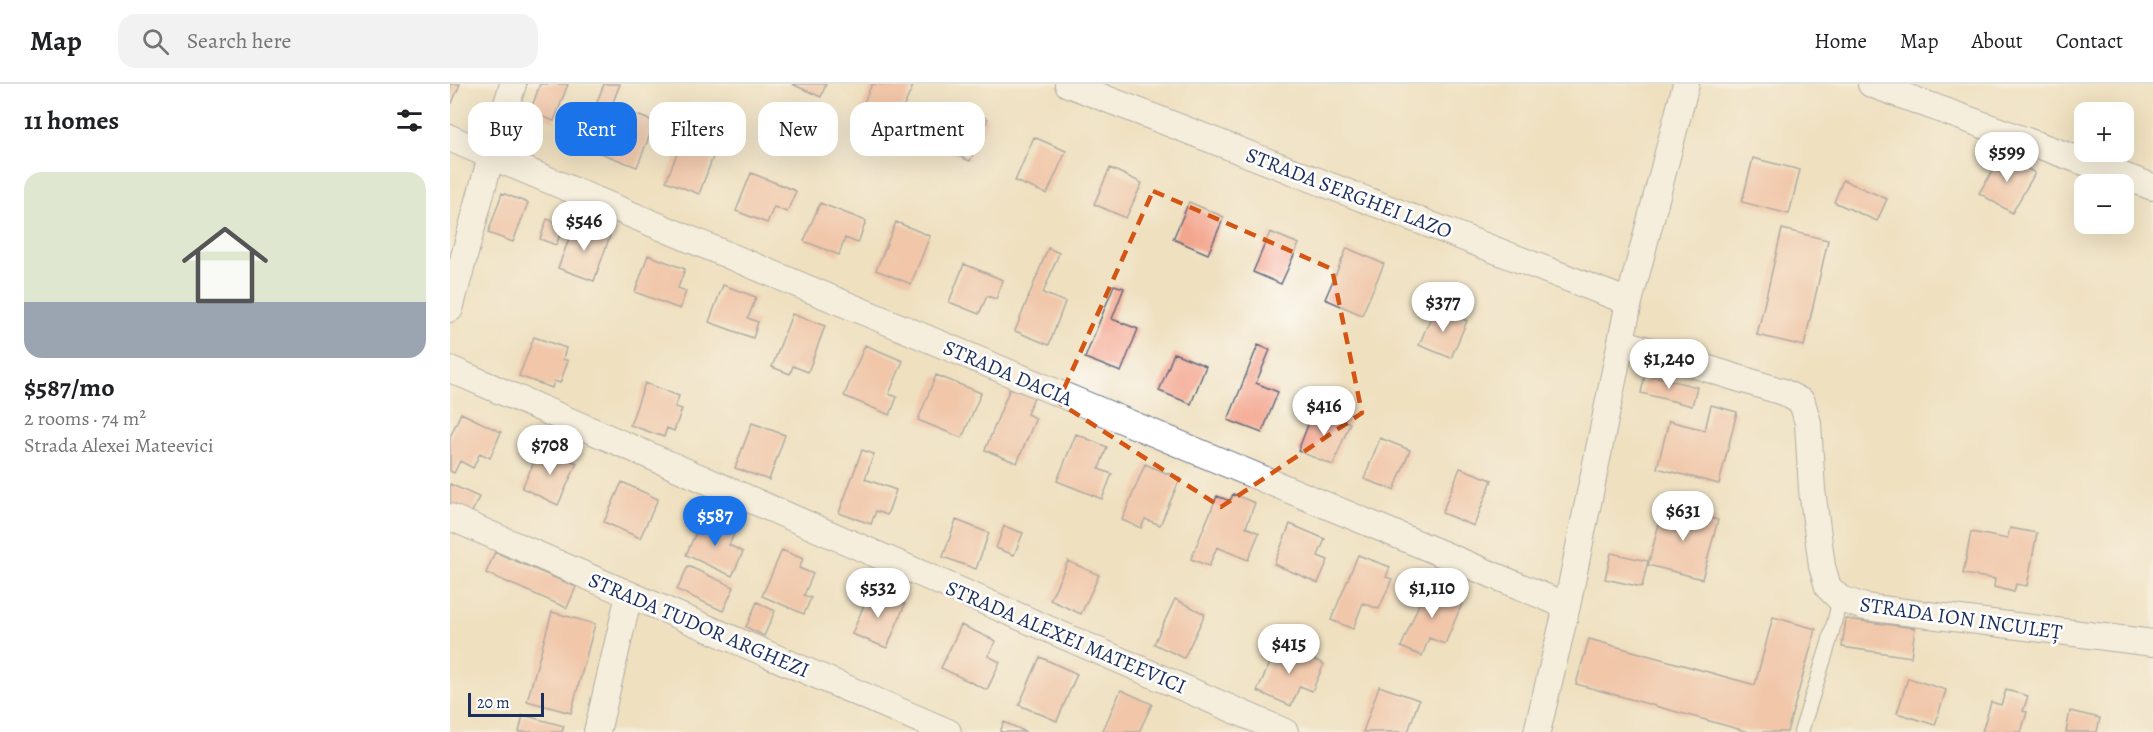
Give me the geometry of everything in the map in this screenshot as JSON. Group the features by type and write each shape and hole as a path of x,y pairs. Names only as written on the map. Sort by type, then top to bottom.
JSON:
{"street":[{"path":"508,102 513,84"},
{"name":"STRADA SERGHEI LAZO","path":"1068,84 1629,302"},
{"path":"1537,732 1566,606 1629,302 1686,84"},
{"path":"1871,84 2153,187"},
{"name":"STRADA DACIA","path":"450,138 468,146"},
{"path":"450,309 491,156"},
{"name":"STRADA DACIA","path":"491,156 1566,606"},
{"name":"STRADA ION INCULEȚ","path":"1622,342 1783,392 1802,402 1808,423 1812,490 1822,566 1828,587 1840,599 1865,607 2153,643"},
{"name":"STRADA ALEXEI MATEEVICI","path":"450,369 1285,732"},
{"name":"STRADA TUDOR ARGHEZI","path":"450,517 948,732"},
{"path":"597,732 629,596"}],"lane":[{"path":"1801,732 1829,643 1840,599"}],"highlighted area":[{"path":"1153,191 1332,269 1362,413 1221,507 1058,402"}],"building":[{"path":"450,84 460,84 452,103 450,102"},
{"path":"540,84 568,84 561,102 555,102 554,121 543,117 543,102 534,102"},
{"path":"604,84 620,84 613,102 597,102"},
{"path":"792,84 826,84 821,97"},
{"path":"872,84 913,86 906,102 864,102"},
{"path":"637,115 649,120 649,137 637,167 608,156 637,156"},
{"path":"1034,137 1066,151 1047,194 1015,181"},
{"path":"2003,154 2035,173 2012,213 1979,193"},
{"path":"676,156 713,157 699,194 666,181"},
{"path":"958,156 972,156 970,161"},
{"path":"1753,158 1800,170 1789,214 1742,202"},
{"path":"1110,168 1142,183 1126,218 1094,204"},
{"path":"751,173 796,191 787,212 774,207 767,223 736,211"},
{"path":"1843,180 1887,199 1877,221 1834,202"},
{"path":"502,193 528,203 513,242 488,233"},
{"path":"1189,202 1224,217 1208,254 1173,239"},
{"path":"820,203 866,221 858,243 845,238 839,255 804,241"},
{"path":"547,219 564,225 556,245 540,239"},
{"path":"896,222 930,236 911,284 876,270"},
{"path":"575,223 610,236 594,281 558,268"},
{"path":"1782,229 1828,240 1804,346 1757,335"},
{"path":"1270,232 1299,244 1281,284 1253,272"},
{"path":"1048,248 1059,253 1043,293 1065,302 1049,345 1015,331"},
{"path":"1347,248 1384,264 1362,315 1325,299"},
{"path":"648,255 685,269 678,288 686,291 680,309 635,292"},
{"path":"964,264 1003,280 996,299 987,296 979,314 949,302"},
{"path":"723,285 756,297 748,318 758,322 753,338 709,322"},
{"path":"1114,285 1124,288 1112,319 1138,329 1121,372 1085,358"},
{"path":"1435,307 1467,321 1451,358 1419,345"},
{"path":"792,314 825,326 808,372 793,366 790,374 772,367"},
{"path":"534,337 566,348 563,359 568,361 560,383 554,381 552,388 519,376"},
{"path":"865,345 903,361 889,394 897,397 890,415 844,396"},
{"path":"1258,345 1270,350 1256,383 1278,392 1262,433 1228,420"},
{"path":"1174,353 1206,366 1191,404 1159,391"},
{"path":"1645,374 1697,387 1692,406 1641,393"},
{"path":"936,375 981,393 962,438 918,420"},
{"path":"645,383 679,396 675,407 682,409 674,431 667,428 664,437 630,425"},
{"path":"1010,388 1034,397 1027,414 1036,418 1017,463 985,450"},
{"path":"1711,405 1737,412 1719,484 1657,468 1669,421 1705,430"},
{"path":"1314,409 1350,423 1333,465 1298,451"},
{"path":"461,413 501,432 490,458 480,453 473,468 460,461 454,473 450,471 450,437"},
{"path":"752,423 785,435 769,480 735,468"},
{"path":"1076,434 1107,447 1099,469 1112,474 1102,499 1057,481"},
{"path":"1380,438 1410,450 1394,490 1364,479"},
{"path":"541,447 577,463 558,505 522,488"},
{"path":"862,450 874,454 865,479 896,490 887,515 876,511 871,524 839,513"},
{"path":"1145,464 1180,479 1160,525 1145,519 1141,528 1122,520"},
{"path":"1460,468 1492,480 1474,526 1442,513"},
{"path":"622,482 658,499 640,538 604,522"},
{"path":"450,484 479,497 471,514 450,504"},
{"path":"1233,494 1255,503 1246,527 1259,533 1248,560 1217,547 1209,566 1191,559 1217,496 1230,501"},
{"path":"1664,505 1718,520 1702,579 1648,565"},
{"path":"703,517 735,532 729,545 743,552 732,576 686,555"},
{"path":"956,520 989,533 976,569 943,557"},
{"path":"1290,524 1325,539 1318,556 1328,560 1318,583 1274,564"},
{"path":"1004,526 1023,533 1014,555 996,548"},
{"path":"2010,528 2037,533 2027,586 2016,584 2014,592 1994,587 1995,579 1963,574 1971,532 2007,539"},
{"path":"782,550 803,559 799,568 813,574 804,595 811,598 804,614 762,596"},
{"path":"495,552 576,587 567,608 486,573"},
{"path":"1611,553 1648,561 1642,587 1605,579"},
{"path":"1358,555 1390,567 1386,577 1392,579 1379,609 1363,603 1353,629 1331,620"},
{"path":"1068,561 1099,575 1081,614 1050,600"},
{"path":"688,566 734,587 723,611 677,590"},
{"path":"1428,583 1464,599 1445,644 1429,638 1422,656 1401,647"},
{"path":"870,590 905,604 887,648 852,634"},
{"path":"1175,599 1205,614 1184,658 1154,644"},
{"path":"757,602 775,611 764,636 746,627"},
{"path":"552,612 595,624 571,713 527,701"},
{"path":"1773,617 1816,629 1787,732 1749,732 1576,684 1589,639 1755,685"},
{"path":"1846,619 1915,628 1911,657 1842,647"},
{"path":"961,625 996,641 988,656 1000,662 987,690 941,668"},
{"path":"1279,644 1324,664 1312,691 1300,686 1291,706 1257,691"},
{"path":"1040,657 1077,674 1057,721 1019,705"},
{"path":"1908,678 1946,690 1935,725 1897,713"},
{"path":"1379,686 1419,700 1408,732 1363,732"},
{"path":"1121,690 1152,704 1139,732 1103,730"},
{"path":"2006,690 2028,696 2023,711 2027,712 2021,732 1982,732 1991,702 2001,705"},
{"path":"2070,711 2100,718 2097,732 2066,732"},
{"path":"523,715 564,726 562,732 519,732"},
{"path":"1004,722 1026,732 1000,732"}]}
